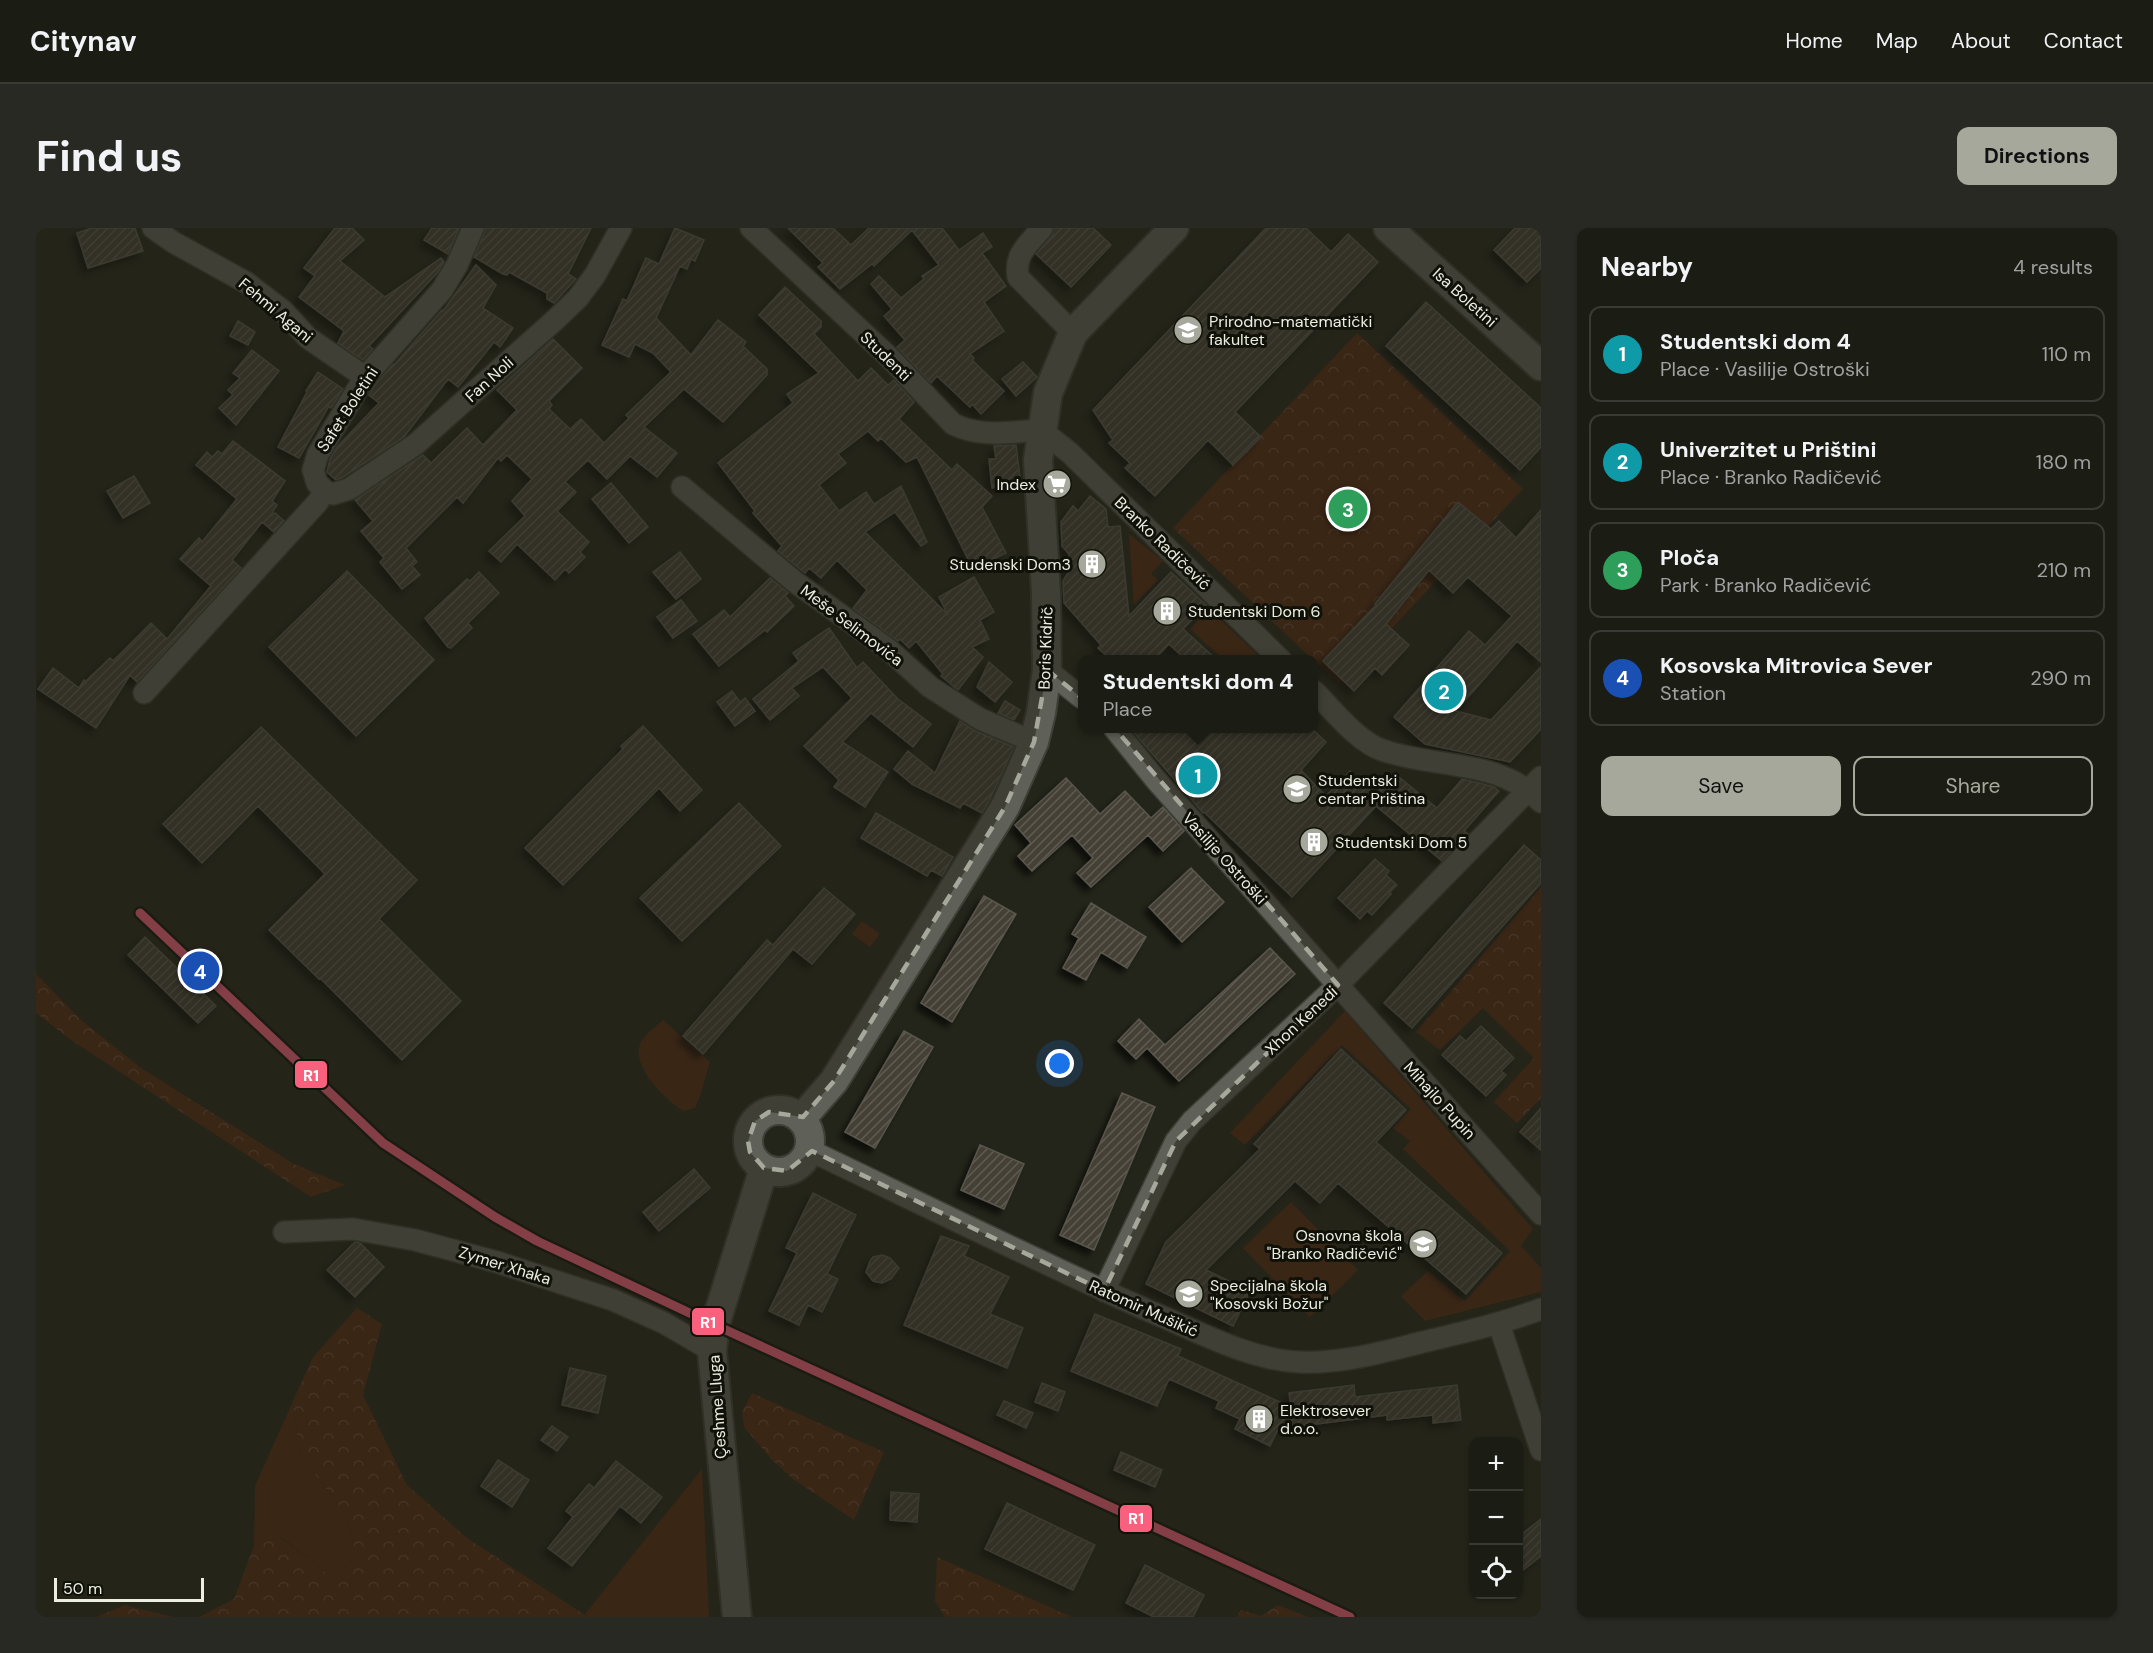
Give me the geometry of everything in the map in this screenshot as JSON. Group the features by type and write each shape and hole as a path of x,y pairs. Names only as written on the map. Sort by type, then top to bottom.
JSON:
{"main road":[{"name":"Boris Kidrič","path":"801,1119 834,1081 1005,807 1034,742 1047,670 1046,593 1038,460 1048,393 1074,333 1174,228"},
{"name":"Isa Boletini","path":"1388,228 1541,366"},
{"path":"778,1110 794,1114 801,1119 810,1133 809,1150 806,1157 794,1168 779,1172 764,1168 750,1152 748,1141 750,1130 762,1115 778,1110"},
{"name":"Çeshme Lluga","path":"737,1617 712,1351 715,1325 764,1168"}],"street":[{"name":"Fehmi Agani","path":"153,228 247,283 282,310 308,338 365,377"},
{"name":"Safet Boletini","path":"325,491 317,483 313,470 318,454 365,377 442,290 458,265 473,228"},
{"name":"Fan Noli","path":"325,491 333,494 349,489 416,444 539,335 578,298 595,274 621,228"},
{"name":"Studenti","path":"751,228 889,357 953,424 965,430 980,433 1002,434 1041,430"},
{"path":"1042,228 1018,258 1016,266 1018,278 1074,333"},
{"name":"Branko Radičević","path":"1041,430 1070,453 1276,655"},
{"name":"Meše Selimovića","path":"682,487 795,582 888,649 930,687 980,719 1034,742"},
{"path":"144,693 317,503 325,491"},
{"path":"1047,670 1078,694"},
{"path":"1318,695 1366,742 1382,750 1424,760 1472,767 1537,790"},
{"name":"Vasilije Ostroški","path":"1117,733 1156,780 1338,985"},
{"name":"Xhon Kenedi","path":"1104,1291 1176,1141 1192,1121 1338,985 1537,790"},
{"name":"Mihajlo Pupin","path":"1338,985 1541,1214"},
{"name":"Ratomir Mušikić","path":"809,1150 1104,1291 1221,1342 1264,1356 1297,1362 1332,1362 1499,1324 1541,1309"},
{"name":"Zymer Xhaka","path":"284,1232 353,1229 415,1240 497,1262 613,1300 664,1323 712,1351"},
{"path":"1499,1324 1541,1450"}],"highlighted area":[{"path":"1047,670 1104,716 1338,985 1176,1141 1104,1291 812,1151 787,1171 764,1168 750,1152 748,1141 755,1121 769,1112 803,1117 834,1081 1005,807 1034,742"}],"green space":[{"path":"1357,333 1523,489 1339,684 1318,664 1318,655 1308,655 1173,528"},
{"path":"1129,534 1163,561 1151,574 1158,580 1134,605"},
{"path":"1209,609 1258,655 1219,655 1190,629"},
{"path":"1541,887 1541,1098 1517,1123 1494,1102 1534,1058 1483,1008 1440,1050 1416,1032"},
{"path":"862,921 880,934 870,947 852,934"},
{"path":"36,974 81,1020 141,1068 294,1164 345,1185 311,1197 71,1040 36,1013"},
{"path":"1345,1011 1533,1229 1521,1246 1541,1268 1541,1292 1425,1321 1401,1296 1428,1271 1465,1301 1510,1251 1403,1149 1410,1141 1393,1128 1411,1109 1342,1045 1245,1145 1230,1133"},
{"path":"663,1020 710,1062 695,1108 684,1111 668,1099 644,1070 640,1059 639,1049 642,1040"},
{"path":"1291,1202 1358,1270 1310,1317 1243,1248"},
{"path":"357,1308 382,1324 363,1395 407,1485 467,1538 588,1617 199,1617 234,1599 254,1546 280,1537 333,1578 356,1556 347,1516 300,1455 293,1401 313,1357"},
{"path":"752,1393 884,1452 854,1520 793,1479 772,1460 744,1427 742,1412"},
{"path":"293,1401 300,1455 347,1516 356,1556 333,1578 281,1537 254,1546 255,1486"},
{"path":"702,1469 709,1617 588,1617 585,1614"},
{"path":"937,1557 1072,1617 945,1617 935,1601"},
{"path":"125,1605 173,1617 96,1617"},
{"path":"1278,1605 1308,1617 1237,1617 1241,1610 1261,1616"}],"building":[{"path":"92,228 135,228 143,251 88,268 77,233"},
{"path":"335,228 352,228 364,240 340,261 385,297 441,258 444,262 438,272 369,346 373,349 363,360 338,343 344,331 299,297 315,276 304,268"},
{"path":"432,228 459,228 448,254 424,240"},
{"path":"486,228 591,228 568,274 576,279 554,303 547,299 547,293 509,272 507,275 503,274 474,257"},
{"path":"675,228 704,240 695,261 691,259 687,269 680,266 656,318 691,355 718,320 746,342 743,346 767,369 767,375 723,422 684,389 644,427 677,453 657,477 630,456 607,479 588,460 565,482 576,492 557,511 589,542 580,552 585,557 569,573 565,569 555,580 517,544 501,562 489,551 525,516 512,501 532,479 507,455 501,461 498,458 463,503 457,497 406,548 417,562 412,566 420,575 402,589 380,562 384,558 361,531 373,521 355,500 423,455 431,463 467,428 483,445 517,410 497,390 553,339 582,368 549,401 552,405 549,409 570,429 581,419 604,443 629,418 626,415 671,372 653,353 635,344 629,357 602,345 623,299 627,301 646,258 659,264"},
{"path":"788,228 833,228 851,245 869,228 942,228 959,250 983,233 992,247 982,253 1006,286 984,302 1004,331 970,354 974,358 972,360 1004,391 981,414 972,404 970,407 937,376 931,383 897,347 905,340 884,316 892,309 871,284 879,276 901,298 924,279 922,276 939,265 912,230 874,266 872,264 840,289 818,267 823,263"},
{"path":"1054,228 1093,228 1111,245 1071,287 1036,254 1052,236"},
{"path":"1266,228 1306,228 1331,252 1348,234 1378,262 1235,412 1261,437 1233,465 1208,440 1155,496 1125,468 1130,463 1109,443 1113,440 1093,410"},
{"path":"1515,228 1541,228 1541,268 1527,282 1494,250"},
{"path":"476,265 496,285 483,308 513,328 500,347 494,342 458,387 448,379 404,437 336,480 327,472 330,459 337,447 379,403 369,395 375,385 443,311"},
{"path":"785,287 821,321 821,327 814,334 858,381 871,368 888,385 894,380 914,402 899,419 952,470 957,464 992,496 982,507 1006,553 973,569 917,457 906,462 881,438 878,441 868,431 838,454 846,463 819,485 839,511 866,492 874,504 901,486 927,542 921,546 895,512 865,532 948,615 939,597 974,577 994,612 980,620 989,639 972,647 983,657 958,690 941,676 943,674 916,641 909,648 900,639 898,641 853,608 867,590 837,560 821,578 809,568 805,573 778,551 782,546 753,513 755,511 718,463 793,403 787,394 819,373 759,315"},
{"path":"1426,302 1541,408 1541,447 1520,470 1386,346"},
{"path":"238,321 255,332 248,345 230,336"},
{"path":"252,350 279,371 236,425 219,408 233,395 228,390 240,378 233,373"},
{"path":"1023,362 1037,377 1016,396 1002,379"},
{"path":"318,372 343,389 331,408 329,406 299,458 278,447"},
{"path":"233,441 285,481 272,501 277,505 272,515 275,513 284,521 274,532 262,522 232,560 241,568 137,682 130,675 96,728 38,689 53,668 79,688 84,680 86,681 110,658 113,661 151,623 167,639 211,586 180,559 199,538 202,542 237,499 196,465 207,452 212,457 218,451 222,454"},
{"path":"1016,445 1021,485 992,488 989,459 996,459 994,446"},
{"path":"134,476 150,503 123,518 107,491"},
{"path":"611,483 648,527 629,543 592,499"},
{"path":"1090,496 1106,509 1108,527 1120,526 1129,616 1171,572 1206,605 1183,629 1212,655 1181,655 1169,644 1159,655 1106,655 1098,648 1101,645 1064,603 1063,581 1068,573 1069,554 1062,546 1061,522 1073,506 1078,511"},
{"path":"1458,502 1491,529 1499,521 1516,538 1541,510 1541,662 1517,641 1456,711 1491,720 1541,667 1541,729 1510,762 1425,744 1394,717 1469,631 1485,645 1512,616 1468,577 1453,593 1429,570 1386,624 1409,645 1382,675 1375,668 1354,691 1323,661 1376,605"},
{"path":"680,552 701,579 676,599 653,572"},
{"path":"347,571 434,660 356,736 269,647"},
{"path":"479,572 499,593 468,623 472,628 451,648 448,647 425,618 467,579 470,581"},
{"path":"770,578 788,593 785,596 794,606 767,632 765,630 719,666 693,634 724,610 730,617"},
{"path":"681,600 697,621 673,638 657,617"},
{"path":"829,628 857,668 863,662 898,699 931,724 913,747 871,713 842,742 888,772 865,807 834,787 839,780 804,746 852,698 823,667 792,688 799,696 770,720 753,699 799,661 793,653"},
{"path":"989,662 1012,682 995,702 977,687"},
{"path":"732,691 740,702 745,698 755,711 735,726 717,702"},
{"path":"1005,701 1020,710 1014,720 998,713"},
{"path":"960,721 975,731 1014,747 982,813 963,803 960,808 912,784 894,769 908,751 935,773"},
{"path":"643,726 702,790 680,811 659,788 563,885 525,848 623,749 621,746"},
{"path":"261,727 417,880 379,919 461,1001 402,1060 269,930 325,874 258,806 202,863 163,824"},
{"name":"Studentski centar Priština","path":"1134,733 1316,733 1326,742 1301,770 1326,796 1350,771 1375,795 1394,773 1437,808 1462,779 1494,787 1499,791 1464,831 1468,834 1442,861 1376,806 1292,897 1203,813"},
{"path":"1066,778 1100,814 1125,791 1151,818 1163,807 1184,831 1163,851 1148,835 1091,887 1077,873 1093,858 1072,835 1032,871 1018,856 1031,843 1015,825"},
{"path":"739,803 781,846 682,941 640,898"},
{"path":"876,813 953,857 942,876 931,870 927,876 861,838"},
{"path":"1524,845 1541,860 1541,883 1412,1028 1384,1003"},
{"path":"1375,859 1389,871 1386,875 1397,885 1372,915 1367,911 1360,919 1338,898"},
{"path":"1191,868 1224,902 1182,942 1149,907"},
{"path":"824,888 855,914 812,964 793,949 703,1054 683,1036 767,940 773,945"},
{"path":"984,896 1016,914 952,1022 921,1003"},
{"path":"1091,903 1146,937 1127,968 1101,952 1086,980 1063,968 1079,938 1072,934"},
{"path":"145,937 216,1006 198,1023 128,955"},
{"path":"1270,948 1295,974 1179,1081 1147,1048 1136,1059 1118,1041 1139,1019 1165,1045"},
{"path":"1481,1026 1514,1058 1501,1071 1506,1075 1486,1096 1442,1055 1460,1036 1466,1041"},
{"path":"904,1031 933,1047 875,1148 845,1132"},
{"path":"1341,1049 1406,1110 1376,1142 1502,1253 1466,1294 1338,1183 1320,1203 1295,1181 1206,1270 1250,1291 1233,1326 1146,1284 1166,1242 1260,1149 1254,1144"},
{"path":"1122,1093 1155,1107 1094,1250 1060,1235"},
{"path":"1541,1108 1541,1150 1520,1132"},
{"path":"980,1145 1024,1164 1004,1209 961,1190"},
{"path":"694,1169 710,1188 659,1231 643,1212"},
{"path":"813,1193 856,1215 827,1274 838,1279 822,1312 808,1305 799,1325 769,1311 797,1253 786,1248"},
{"path":"941,1236 969,1246 964,1256 1009,1277 990,1314 1023,1328 1007,1368 904,1325"},
{"path":"355,1242 360,1243 384,1267 355,1297 327,1270"},
{"path":"882,1255 890,1258 899,1268 891,1279 882,1283 873,1281 866,1272 873,1257"},
{"path":"1095,1314 1181,1349 1178,1356 1291,1407 1289,1393 1354,1385 1355,1397 1457,1385 1461,1420 1433,1423 1433,1415 1387,1420 1387,1415 1278,1429 1270,1446 1235,1429 1240,1419 1216,1408 1219,1401 1169,1379 1157,1406 1071,1371"},
{"path":"570,1368 606,1376 598,1413 562,1405"},
{"path":"1042,1383 1065,1392 1058,1411 1035,1402"},
{"path":"1004,1401 1033,1413 1026,1428 997,1415"},
{"path":"552,1426 568,1437 557,1451 541,1440"},
{"path":"1121,1452 1162,1470 1155,1487 1114,1470"},
{"path":"498,1460 529,1480 512,1507 481,1486"},
{"path":"616,1461 662,1497 641,1523 620,1506 572,1566 548,1548 573,1517 566,1511 589,1484 594,1488"},
{"path":"891,1492 919,1494 917,1522 890,1520"},
{"path":"1007,1503 1095,1545 1073,1590 985,1549"},
{"path":"1541,1519 1541,1556 1523,1570 1523,1545 1523,1533"},
{"path":"1145,1565 1204,1595 1193,1617 1154,1617 1126,1603"}],"transit line":[{"name":"R1","path":"140,913 383,1143 495,1217 537,1241 715,1325 1350,1617"}],"place":[{"name":"Prirodno-matematički fakultet","path":"1188,330"},
{"name":"Index","path":"1057,484"},
{"name":"Ploča","path":"1348,509"},
{"name":"Studenski Dom3","path":"1092,564"},
{"name":"Studentski Dom 6","path":"1167,611"},
{"name":"Univerzitet u Prištini","path":"1444,691"},
{"name":"Studentski dom 4","path":"1198,775"},
{"name":"Studentski centar Priština","path":"1297,789"},
{"name":"Studentski Dom 5","path":"1314,842"},
{"name":"Kosovska Mitrovica Sever","path":"200,971"},
{"name":"Osnovna škola \"Branko Radičević\"","path":"1423,1244"},
{"name":"Specijalna škola \"Kosovski Božur\"","path":"1189,1294"},
{"name":"Elektrosever d.o.o.","path":"1259,1419"}]}
